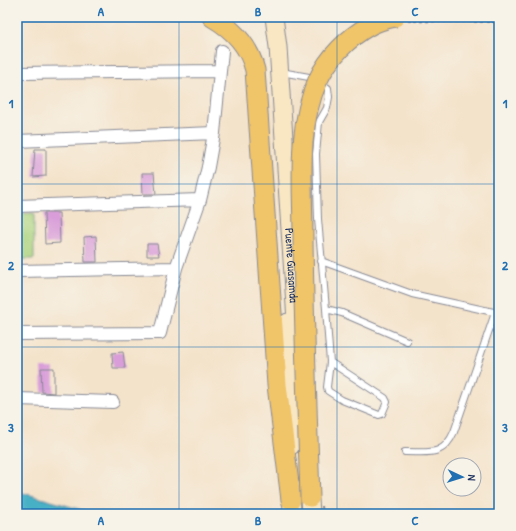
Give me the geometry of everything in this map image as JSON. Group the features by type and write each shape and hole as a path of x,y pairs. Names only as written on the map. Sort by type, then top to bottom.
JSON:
{"main road":[{"path":"212,17 237,35 253,60 257,81 277,385 291,507"},
{"name":"Puente Guasamda","path":"267,17 270,32 274,86 292,384 291,507"},
{"name":"Puente Guasamda","path":"274,17 280,71 293,290 314,505"},
{"path":"314,505 304,286 303,152 308,109 318,79 326,66 341,48 370,25 399,19"}],"street":[{"path":"17,334 160,333 176,268 200,200 208,167 214,133 222,51"},
{"path":"17,74 220,71"},
{"path":"17,141 214,133"},
{"path":"17,206 200,200"},
{"path":"17,271 176,268"},
{"path":"17,399 113,402"}],"lane":[{"path":"280,71 309,77 328,88 329,97 327,108 319,122 316,148 318,219 330,362 327,387 328,391 342,400 379,415 382,414 387,402 386,398 330,362"},
{"path":"322,261 412,294 497,313 449,443 437,452 405,452"},
{"path":"326,309 342,313 407,341"}],"path":[{"path":"399,19 499,22"},
{"path":"314,505 323,514"}],"green space":[{"path":"34,213 34,259 17,259 17,214"}],"water":[{"path":"17,492 27,494 96,514 17,514"}],"building":[{"path":"35,149 46,149 46,176 33,177"},
{"path":"142,173 154,173 156,194 143,194"},
{"path":"44,213 59,213 60,243 45,244"},
{"path":"96,236 97,262 85,262 84,237"},
{"path":"147,244 157,244 159,256 147,256"},
{"path":"123,352 125,368 113,368 112,353"},
{"path":"41,368 54,368 54,393 42,392"}]}
